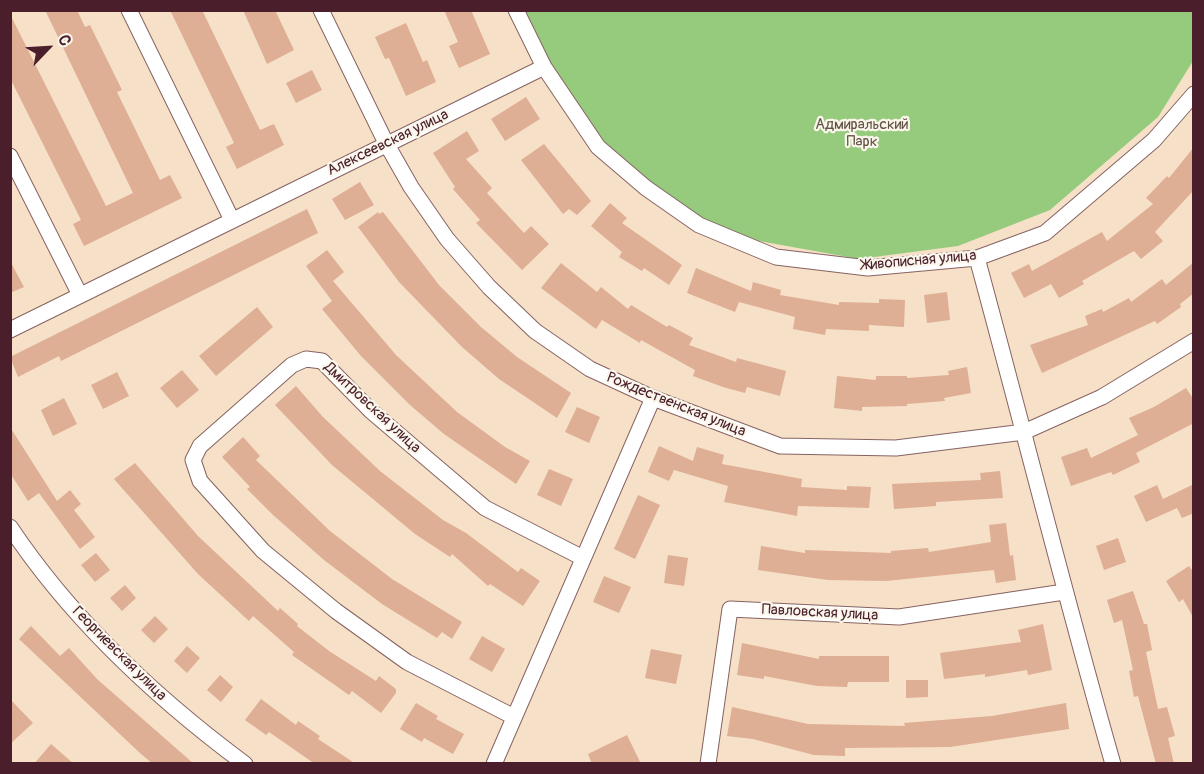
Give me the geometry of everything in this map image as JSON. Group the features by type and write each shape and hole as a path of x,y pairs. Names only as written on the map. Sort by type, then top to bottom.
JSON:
{"street":[{"path":"129,10 232,220"},
{"name":"Рождественская улица","path":"321,10 386,143 411,187 447,239 489,287 535,332 590,369 653,399 780,446 896,448 1024,432 1102,397 1194,341"},
{"name":"Живописная улица","path":"516,10 544,67 598,147 646,188 699,225 776,256 868,268 977,258 1045,233 1154,140 1194,94"},
{"name":"Алексеевская улица","path":"10,330 544,67"},
{"path":"10,156 80,295"},
{"path":"977,258 1064,592 1113,764"},
{"name":"Дмитровская улица","path":"514,717 406,663 336,611 263,551 200,481 193,460 200,446 292,365 306,359 322,361 372,411 485,508 583,558"},
{"path":"494,764 653,399"},
{"name":"Георгиевская улица","path":"10,527 78,614 149,687 245,764"},
{"name":"Павловская улица","path":"708,764 730,609 899,617 1064,592"}],"green space":[{"name":"Адмиральский Парк","path":"522,11 1193,11 1193,61 1158,117 1050,210 958,246 859,259 759,241 692,216 613,155 551,72"}],"building":[{"path":"45,10 77,10 85,27 90,25 122,90 117,92 160,180 170,175 182,198 84,246 73,224 81,220 10,78 10,14 106,206 133,193"},
{"path":"170,10 202,10 260,130 274,124 284,145 237,169 226,147 234,143"},
{"path":"243,10 275,10 294,50 267,64"},
{"path":"444,10 471,10 490,54 459,68 449,46 458,42"},
{"path":"406,23 423,62 427,60 436,82 406,96 389,58 385,59 375,37"},
{"path":"312,70 322,90 296,103 286,83"},
{"path":"526,97 540,119 505,141 491,119"},
{"path":"467,131 479,151 466,159 492,188 487,193 524,233 531,226 549,244 522,270 476,223 480,220 453,189 455,187 433,153"},
{"path":"544,144 591,201 577,215 569,209 563,214 521,160"},
{"path":"1194,147 1194,190 1155,232 1163,241 1141,259 1134,251 1082,281 1084,284 1059,298 1051,284 1024,298 1011,273 1029,264 1032,271 1102,232 1107,241 1153,204 1146,198 1167,176 1169,178"},
{"path":"360,182 374,205 345,220 332,199"},
{"path":"610,203 627,218 622,223 682,265 669,285 644,268 642,271 619,257 622,252 591,226"},
{"path":"307,209 318,233 61,361 59,356 18,377 10,357"},
{"path":"378,212 379,214 383,212 439,285 481,327 517,357 571,393 557,418 499,379 462,347 399,282 358,227"},
{"path":"327,250 344,272 333,281 396,355 457,412 505,447 530,461 516,484 444,434 410,405 361,356 322,309 332,301 306,266"},
{"path":"10,261 24,287 10,293"},
{"path":"1194,262 1194,293 1180,304 1181,307 1157,324 1155,321 1042,373 1030,345 1088,325 1085,316 1102,309 1103,312 1129,298 1131,302 1162,279 1166,285"},
{"path":"561,263 597,292 601,287 628,309 631,305 667,327 669,325 693,338 689,345 736,362 737,358 786,371 780,396 747,387 745,393 723,387 693,376 695,370 641,340 640,343 602,320 596,329 541,288"},
{"path":"696,268 751,291 753,282 781,290 780,295 839,305 839,302 879,303 879,299 905,300 904,327 869,325 869,331 826,329 825,335 793,329 795,317 739,302 735,312 687,293"},
{"path":"947,292 950,320 927,323 924,295"},
{"path":"257,307 273,327 216,376 199,356"},
{"path":"967,367 971,393 944,398 945,401 907,404 907,406 862,407 862,411 834,408 837,376 876,380 876,376 907,376 907,378 949,375 948,371"},
{"path":"182,370 199,390 177,408 160,388"},
{"path":"117,372 129,396 103,409 91,385"},
{"path":"296,386 322,416 380,471 443,520 466,533 518,572 521,568 540,581 523,606 490,584 488,586 452,554 450,557 415,534 332,465 275,405"},
{"path":"1186,388 1194,400 1194,423 1136,453 1140,462 1113,475 1111,472 1071,486 1061,457 1087,448 1091,458 1138,435 1129,418 1154,407"},
{"path":"64,398 77,424 53,436 41,410"},
{"path":"577,407 600,417 589,443 565,432"},
{"path":"10,427 57,501 70,490 81,504 74,510 95,537 80,549 39,493 28,501 10,473"},
{"path":"243,437 260,456 256,460 330,531 392,579 462,622 452,639 442,632 437,638 382,604 324,560 272,514 247,489 250,487 222,457"},
{"path":"659,446 693,461 697,447 724,455 722,464 802,479 801,487 847,490 847,486 871,487 869,508 798,506 797,516 724,502 728,486 674,470 669,481 648,472"},
{"path":"135,463 198,536 278,611 280,608 298,624 297,626 329,651 376,681 379,676 396,689 396,693 381,713 352,691 349,695 292,655 294,652 253,616 249,621 198,574 114,479"},
{"path":"549,469 573,479 561,506 537,495"},
{"path":"1000,471 1003,498 936,502 936,506 894,509 892,484 981,480 980,473"},
{"path":"1194,484 1194,513 1182,518 1177,508 1146,522 1134,496 1157,485 1163,499"},
{"path":"638,495 660,505 635,559 614,549"},
{"path":"1006,523 1016,580 996,583 994,570 886,581 828,580 758,570 761,546 805,553 805,550 891,553 891,551 928,548 929,552 991,542 989,525"},
{"path":"1118,538 1126,562 1104,570 1096,546"},
{"path":"96,553 110,570 95,582 81,565"},
{"path":"668,555 688,558 684,586 664,583"},
{"path":"1189,566 1194,573 1194,619 1183,599 1179,602 1166,581"},
{"path":"604,576 631,587 619,613 593,602"},
{"path":"125,585 136,598 122,611 110,598"},
{"path":"1133,591 1144,624 1147,624 1152,650 1146,652 1158,709 1167,707 1175,736 1168,738 1174,764 1156,764 1138,696 1134,697 1129,671 1133,670 1122,620 1114,623 1107,600"},
{"path":"155,616 168,629 154,643 141,630"},
{"path":"1043,624 1052,670 1028,675 1027,670 985,677 985,674 944,679 940,653 1021,642 1018,630"},
{"path":"31,626 60,656 69,648 97,679 194,764 153,764 141,754 19,639"},
{"path":"482,636 505,649 492,672 469,659"},
{"path":"742,643 819,659 819,656 889,656 889,682 848,682 847,687 817,686 764,676 764,679 737,675"},
{"path":"187,646 200,658 187,673 174,661"},
{"path":"651,649 682,655 676,684 645,678"},
{"path":"220,675 233,687 221,702 207,690"},
{"path":"906,680 928,680 928,697 906,698"},
{"path":"10,699 33,723 10,744"},
{"path":"261,699 296,725 298,721 320,736 318,739 356,764 315,764 269,732 266,735 245,720"},
{"path":"416,703 438,716 436,719 464,734 453,754 424,738 422,742 400,729"},
{"path":"1066,703 1069,729 950,747 845,748 845,756 814,755 753,739 727,736 732,707 808,724 905,726 904,723 992,716"},
{"path":"627,735 641,764 592,764 588,754"},
{"path":"51,744 74,764 34,764"}]}
